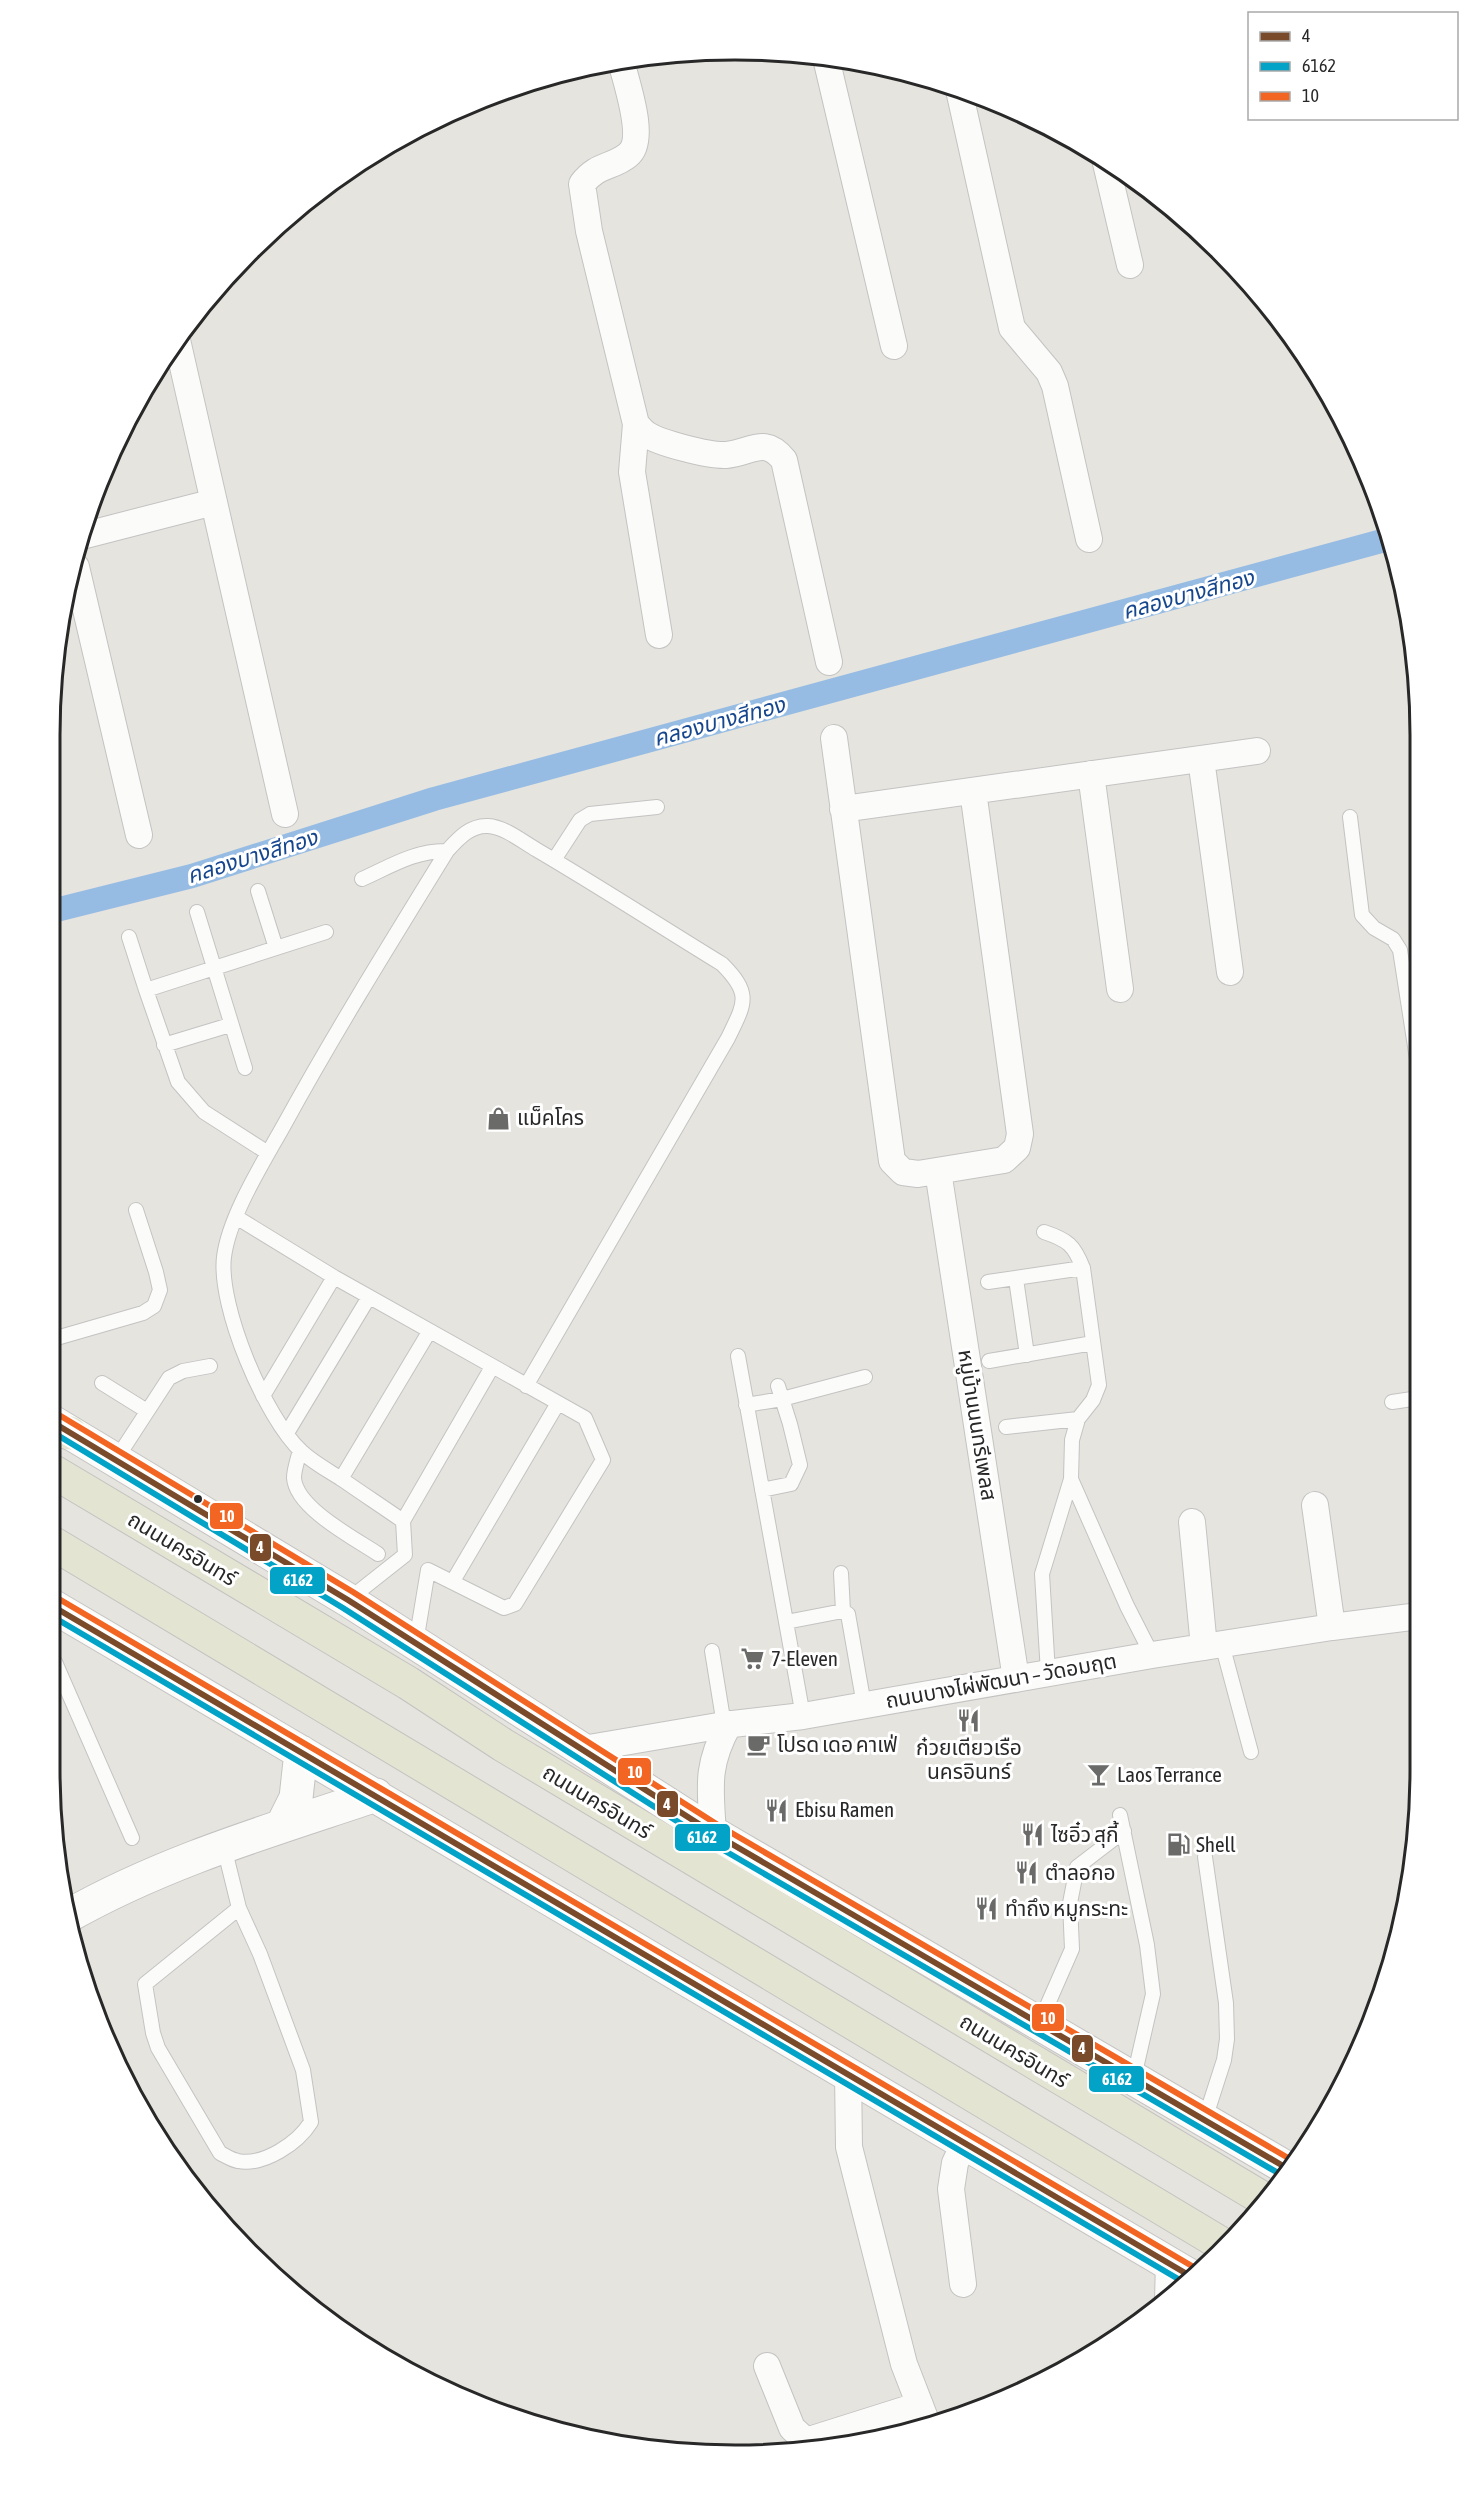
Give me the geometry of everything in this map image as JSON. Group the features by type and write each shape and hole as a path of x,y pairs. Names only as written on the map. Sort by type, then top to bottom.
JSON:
{"main road":[{"name":"ถนนนครอินทร์","path":"60,1430 416,1642 713,1833 1282,2165"},
{"name":"ถนนนครอินทร์","path":"60,1476 408,1683 513,1751 1259,2195"},
{"path":"60,1547 168,1610 1217,2242"},
{"path":"60,1611 965,2142 1181,2274"},
{"path":"282,1826 296,1798 302,1752"},
{"path":"75,1912 153,1874 224,1845 376,1795"}],"street":[{"path":"828,67 894,346"},
{"path":"623,70 636,129 636,145 628,155 591,173 582,184 590,231 636,424 632,472 659,635"},
{"path":"961,99 1012,328 1049,372 1055,386 1089,539"},
{"path":"1108,173 1130,264"},
{"path":"180,352 285,814"},
{"path":"636,424 646,434 660,441 706,454 727,455 755,447 776,450 784,460 829,662"},
{"path":"91,534 214,502"},
{"path":"78,581 139,835"},
{"path":"834,738 892,1161 903,1172 918,1174 1004,1160 1017,1148 1020,1134 973,791"},
{"path":"843,809 1257,751"},
{"path":"1201,759 1230,972"},
{"path":"1091,774 1120,989"},
{"name":"หมู่บ้านนนทรีเพลส","path":"938,1171 1016,1679"},
{"path":"1315,1505 1332,1627"},
{"path":"1192,1522 1213,1646"},
{"name":"ถนนบางไผ่พัฒนา – วัดอมฤต","path":"584,1749 727,1724 803,1716 1152,1655 1410,1617"},
{"path":"713,1833 711,1766 727,1724"},
{"path":"809,2441 924,2416 904,2364 849,2147 848,2073"},
{"path":"963,2284 951,2189 955,2163 965,2142"},
{"path":"767,2366 792,2428 807,2441"}],"lane":[{"path":"555,860 580,820 590,814 657,807"},
{"path":"1350,817 1362,915 1374,928 1393,939 1400,950 1410,1014"},
{"path":"403,1521 316,1464 300,1450 287,1433 263,1396 242,1346 227,1297 223,1270 224,1254 236,1217 331,1038 447,851 462,836 475,828 486,826 498,827 555,860 722,964 736,978 743,999 740,1012 722,1048 526,1386"},
{"path":"362,879 419,854 430,851 447,851"},
{"path":"258,891 276,948"},
{"path":"197,912 245,1068"},
{"path":"146,990 326,932"},
{"path":"129,937 178,1082 204,1112 268,1153"},
{"path":"164,1045 230,1025"},
{"path":"60,1337 143,1312 154,1306 160,1290 136,1210"},
{"path":"236,1217 333,1277 585,1418 603,1460 515,1604 504,1608 428,1570 416,1642"},
{"path":"1044,1232 1062,1238 1076,1250 1083,1268 1099,1385 1093,1400 1078,1419 1072,1440 1071,1479 1042,1574 1048,1673"},
{"path":"988,1282 1083,1268"},
{"path":"263,1396 333,1277"},
{"path":"1016,1278 1026,1355"},
{"path":"287,1433 369,1297"},
{"path":"341,1479 429,1332"},
{"path":"989,1361 1093,1343"},
{"path":"738,1356 803,1716"},
{"path":"115,1461 169,1378 183,1371 210,1366"},
{"path":"348,1600 405,1556 403,1521 492,1367"},
{"path":"746,1405 780,1393 865,1377"},
{"path":"102,1383 147,1411"},
{"path":"762,1490 791,1484 800,1465 780,1393"},
{"path":"1392,1402 1410,1399"},
{"path":"453,1581 558,1403"},
{"path":"1006,1427 1078,1419"},
{"path":"300,1450 294,1476 298,1492 311,1507 378,1554"},
{"path":"1071,1479 1127,1606 1152,1655"},
{"path":"841,1573 843,1611"},
{"path":"786,1622 843,1611 848,1614 864,1705"},
{"path":"1213,1646 1251,1752"},
{"path":"712,1651 727,1724"},
{"path":"60,1673 132,1838"},
{"path":"1120,1815 1148,1945 1153,1994 1134,2077"},
{"path":"1040,2022 1072,1949 1070,1903 1077,1868 1124,1831"},
{"path":"224,1845 239,1908 260,1954 303,2070 311,2122 303,2135 291,2146 252,2162 236,2161 220,2153 158,2048 153,2033 145,1984 239,1908"},
{"path":"1205,1857 1226,2004 1227,2039 1224,2060 1205,2119"}],"waterway":[{"name":"คลองบางสีทอง","path":"60,909 192,876 434,799 1381,541"}],"transit line":[{"name":"10","path":"60,1416 353,1592 718,1825 1287,2158"},
{"name":"4","path":"60,1427 348,1600 713,1833 1282,2165"},
{"name":"6162","path":"60,1437 343,1608 708,1841 1277,2172"},
{"name":"10","path":"60,1600 1192,2266"},
{"name":"4","path":"60,1611 1185,2273"},
{"name":"6162","path":"60,1621 1178,2279"}],"place":[{"name":"แม็คโคร","path":"499,1118"},
{"name":"7-Eleven","path":"753,1659"},
{"name":"ก๋วยเตียวเรือ นครอินทร์","path":"969,1720"},
{"name":"โปรด เดอ คาเฟ่","path":"759,1745"},
{"name":"Laos Terrance","path":"1099,1775"},
{"name":"Ebisu Ramen","path":"777,1810"},
{"name":"ไซอิ๋ว สุกี้","path":"1033,1835"},
{"name":"Shell","path":"1178,1845"},
{"name":"ตำลอกอ","path":"1027,1873"},
{"name":"ทำถึง หมูกระทะ","path":"987,1909"}]}
